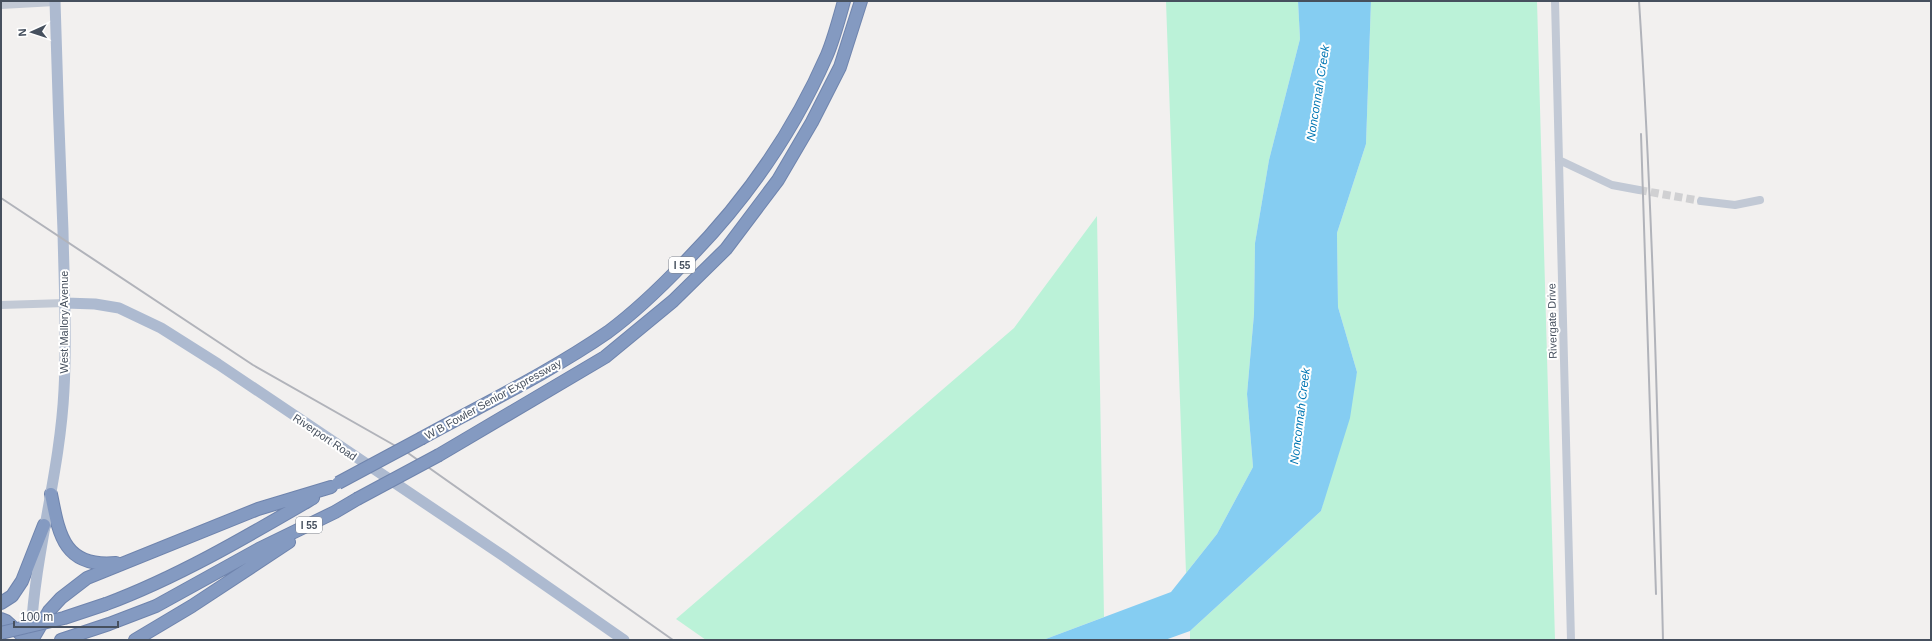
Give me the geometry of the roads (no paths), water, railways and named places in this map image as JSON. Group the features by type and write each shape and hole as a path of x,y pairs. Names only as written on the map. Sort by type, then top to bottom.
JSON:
{"highway":[{"name":"W B Fowler Senior Expressway","path":"1,633 64,618 106,604 135,593 192,566 260,529 334,485 560,362 609,331 660,287 716,231 761,174 800,112 827,54 844,1"},
{"name":"W B Fowler Senior Expressway","path":"60,640 109,624 156,606 259,555 357,499 439,455 604,357 673,301 726,249 778,180 812,122 840,67 861,1"},
{"path":"32,640 49,611 61,598 87,578 258,509 334,485"},
{"path":"50,494 58,532 68,548 84,560 93,563 105,564 126,562"},
{"path":"1,603 12,596 22,580 44,525"},
{"path":"135,640 192,606 259,555"},
{"path":"1,619 6,621 27,640"}],"main road":[{"name":"West Mallory Avenue","path":"32,640 32,610 44,525 59,450 64,390 65,303 55,1"},
{"name":"Riverport Road","path":"65,303 95,304 129,312 161,328 202,353 502,555 624,640"}],"street":[{"path":"1,5 55,1"},
{"name":"Rivergate Drive","path":"1555,1 1572,640"},
{"path":"1559,160 1612,185 1639,190"},
{"path":"1701,201 1735,205 1760,200"},
{"name":"Riverport Road","path":"1,305 65,303"}],"water":[{"name":"Nonconnah Creek","path":"1298,1 1371,1 1366,144 1337,233 1338,307 1357,372 1350,418 1321,511 1190,631 1165,640 1043,640 1171,592 1217,534 1253,467 1247,394 1254,314 1255,243 1269,160 1300,39"}],"tunnel":[{"path":"1639,190 1701,201"}],"railway":[{"path":"1639,1 1648,161 1657,400 1663,640"},
{"path":"1641,134 1656,594"},
{"path":"1,198 253,365 408,453 673,640"}]}
